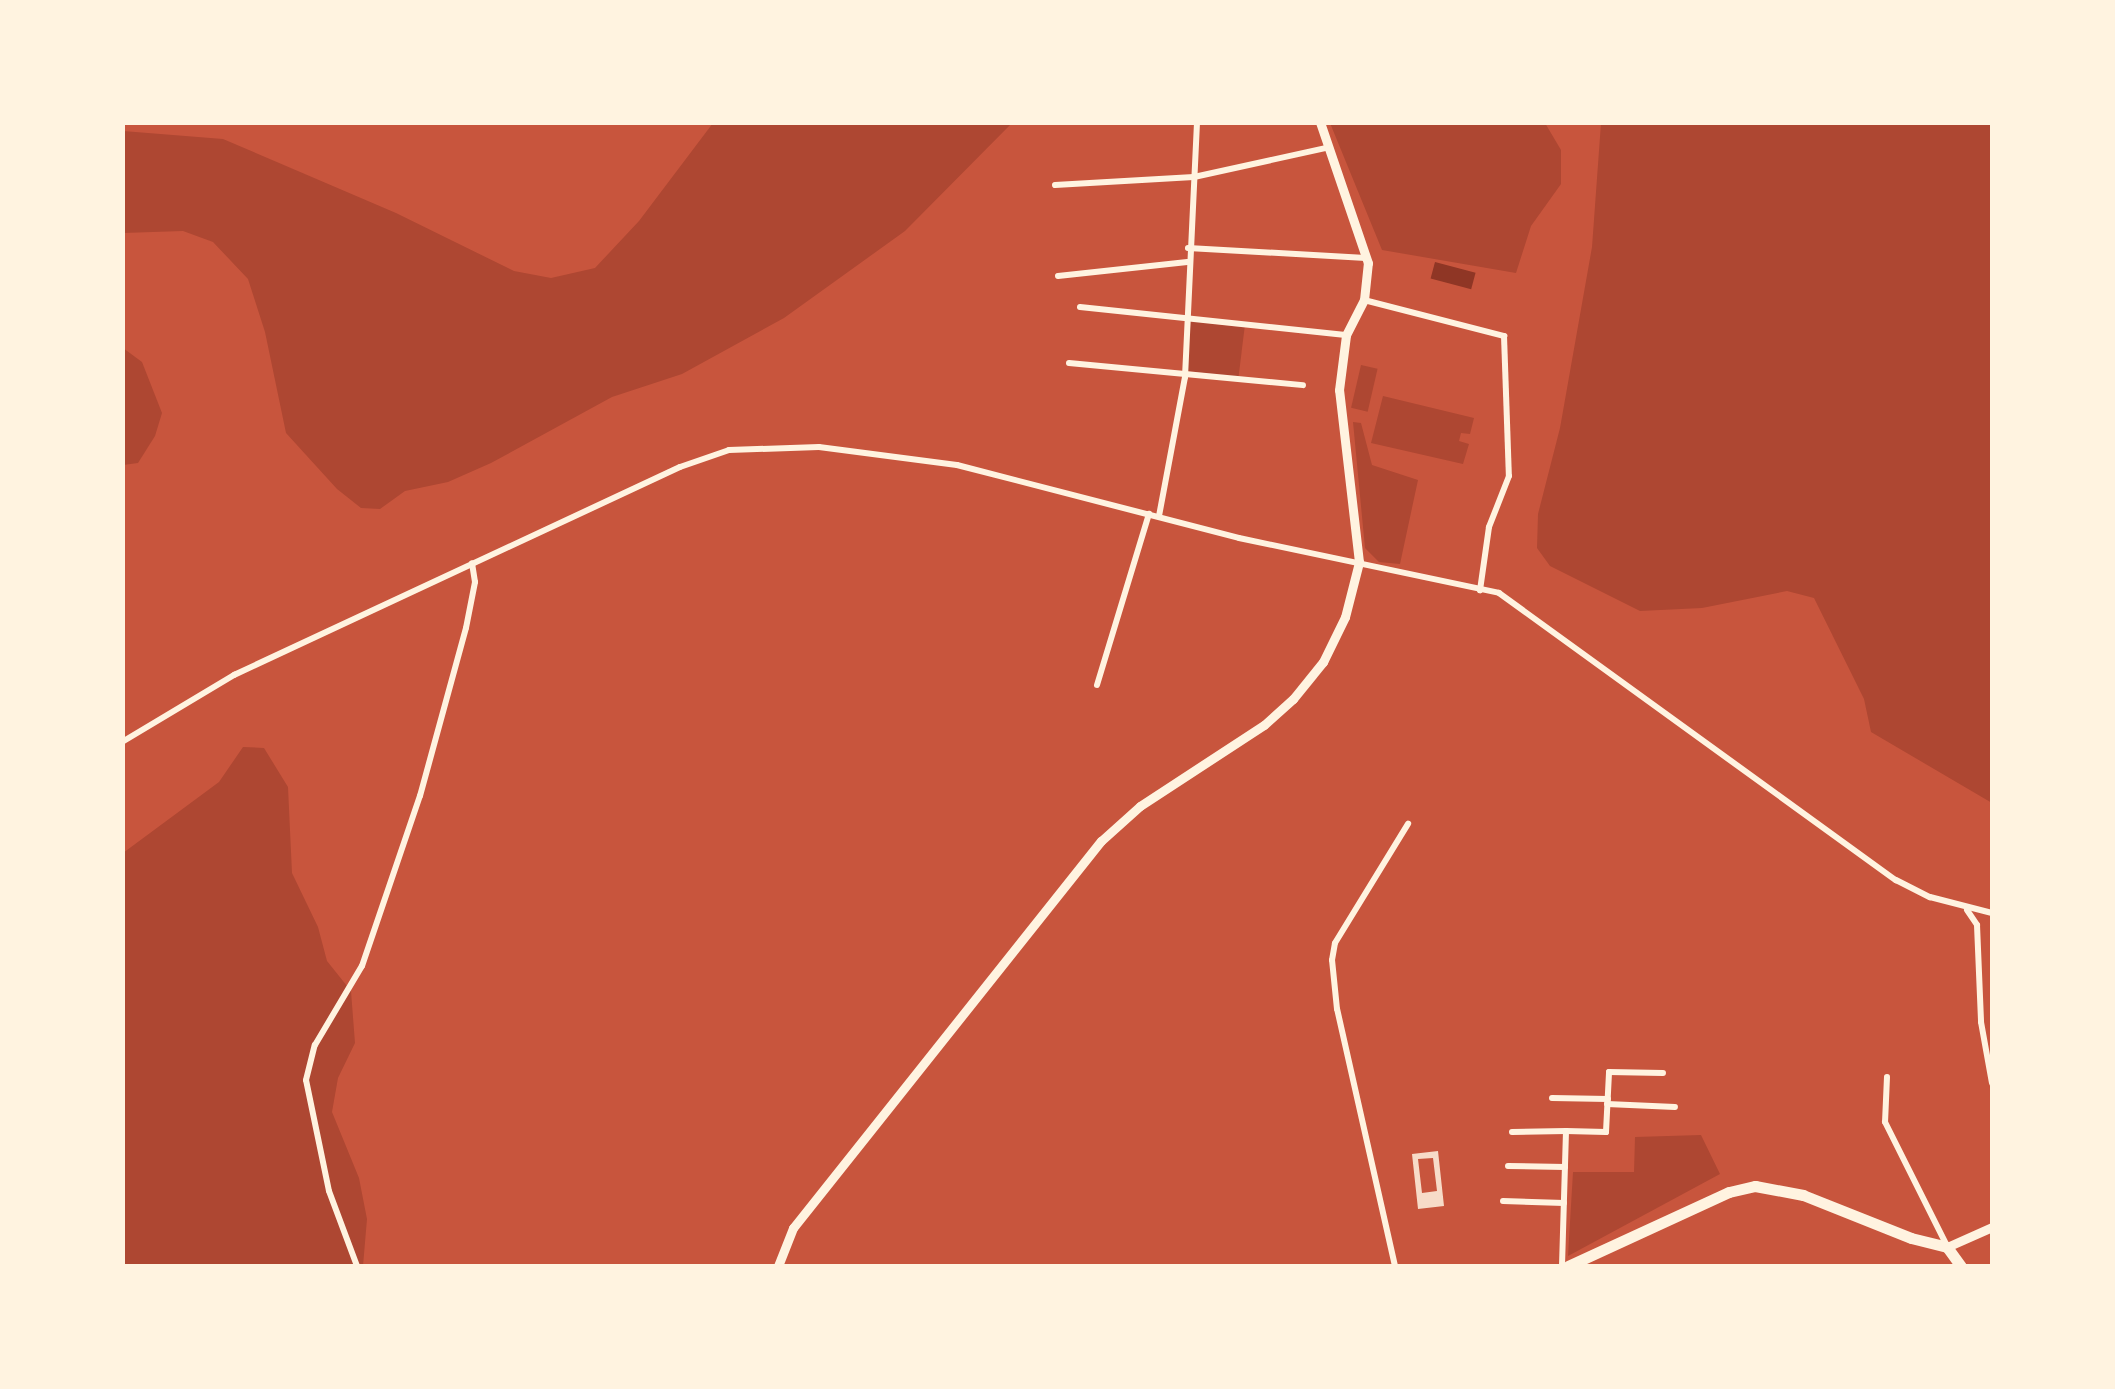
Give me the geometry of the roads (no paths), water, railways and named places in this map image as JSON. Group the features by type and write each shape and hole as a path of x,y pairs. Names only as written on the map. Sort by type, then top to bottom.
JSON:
{"main road":[{"path":"1565,1266 1729,1192 1755,1186 1803,1195 1911,1238 1947,1247 1961,1266"}],"street":[{"path":"1159,516 1185,377 1196,122"},
{"path":"778,1266 793,1228 1101,842 1140,806 1264,725 1293,699 1323,662 1345,618 1359,562 1339,390 1346,335 1364,300 1367,258 1320,122"},
{"path":"1055,186 1194,177 1331,146"},
{"path":"1188,248 1367,258"},
{"path":"1058,276 1187,262"},
{"path":"1364,300 1504,336 1509,476 1489,527 1480,590"},
{"path":"1080,307 1346,335"},
{"path":"1069,364 1302,386"},
{"path":"122,742 234,676 680,467 743,449 820,447 956,465 1149,514 1499,593 1896,880 1966,909 1992,913"},
{"path":"1097,685 1149,514"},
{"path":"357,1266 329,1191 306,1080 315,1045 362,966 420,796 466,628 475,582 472,563"},
{"path":"1395,1266 1338,1009 1332,960 1334,943 1408,824"},
{"path":"1966,909 1977,925 1981,1022 1992,1083"},
{"path":"1512,1132 1606,1132 1609,1072 1662,1074"},
{"path":"1887,1077 1885,1122 1947,1247 1992,1228"},
{"path":"1552,1098 1675,1107"},
{"path":"1565,1266 1566,1131"},
{"path":"1508,1166 1565,1167"},
{"path":"1503,1201 1564,1202"}]}
